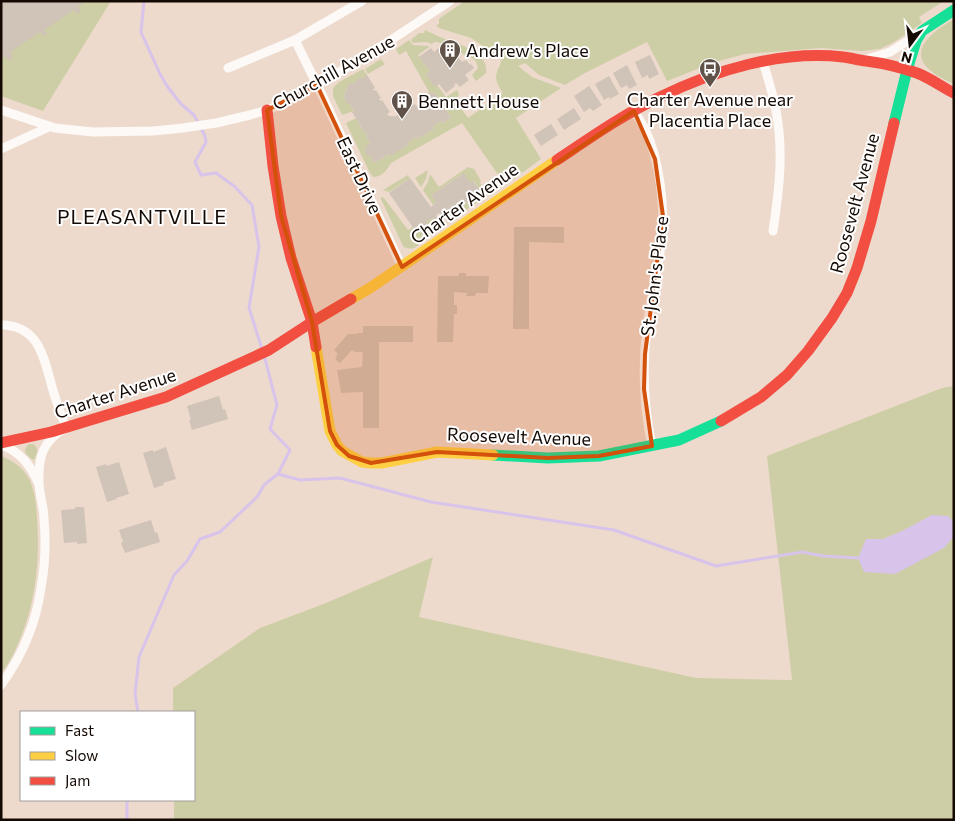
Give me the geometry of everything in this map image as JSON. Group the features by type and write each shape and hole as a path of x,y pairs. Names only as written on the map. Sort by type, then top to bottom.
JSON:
{"street":[{"path":"228,68 295,40 362,1"},
{"name":"Churchill Avenue","path":"1,110 49,127 93,132 153,131 210,124 267,110 317,84 392,40 450,1"},
{"path":"863,60 890,52 954,10"},
{"name":"Roosevelt Avenue","path":"267,110 281,216 291,258 312,322 330,431 342,451 362,462 382,463 437,452 548,458 599,456 679,440 719,422 761,398 787,375 808,351 832,318 847,292 857,268 871,221 907,70 916,41 922,31"},
{"name":"East Drive","path":"295,40 402,266"},
{"name":"Charter Avenue","path":"1,444 66,428 166,397 269,350 370,288 595,134 658,97 704,78 746,65 786,58 813,56 843,57 907,70 926,77 954,93"},
{"path":"763,62 777,112 780,141 778,195 773,231"},
{"name":"St. John's Place","path":"634,111 644,128 655,159 662,197 662,244 647,329 645,354 644,389 652,446"},
{"path":"1,149 49,127"},
{"path":"1,325 25,330 36,341 43,355 66,428 48,440 42,453 38,482"},
{"path":"1,444 23,458 32,469 38,482 44,518 45,541 41,588 30,632 12,670 1,686"}],"highlighted area":[{"path":"317,85 402,267 634,111 655,159 663,216 645,354 644,389 652,446 599,456 548,458 437,452 371,463 349,456 337,445 330,431 312,322 281,216 267,110"}],"green space":[{"path":"1,1 111,1 43,111 1,96"},
{"path":"465,1 944,1 919,17 922,23 880,49 862,51 820,48 745,54 715,62 667,81 647,42 565,85 539,75 525,63 518,66 532,77 561,88 516,118 541,159 522,173 502,183 495,179 499,176 462,123 391,163 386,171 373,177 346,123 356,118 367,135 370,144 365,150 374,163 408,145 407,143 416,137 417,139 434,129 433,126 441,121 443,123 451,118 436,94 425,95 429,92 406,51 399,55 396,49 409,40 413,45 429,46 418,55 430,71 426,74 446,97 457,90 459,94 456,101 468,118 503,93 496,78 501,60 471,38 439,28 436,25 439,24 440,18"},
{"path":"954,19 954,84 930,70 923,62 921,55 927,40"},
{"path":"425,30 470,49 483,59 486,73 476,81 472,75 478,68 472,58 438,42 431,44 425,42 413,43 411,40 419,33 424,33"},
{"path":"381,59 385,64 368,74 365,69"},
{"path":"363,69 367,75 347,87 344,97 354,111 342,115 333,96 333,88 339,82"},
{"path":"468,167 474,169 481,181 482,186 480,190 474,181 470,183 462,174 433,194 432,196 436,203 433,205 423,190 430,174 439,187"},
{"path":"428,170 426,179 421,187 415,178"},
{"path":"408,175 410,178 389,192 383,190"},
{"path":"483,189 484,195 482,199 453,219 450,215 477,196 477,193"},
{"path":"381,197 384,198 408,230 413,227 416,232 422,230 428,225 426,222 433,218 439,226 447,223 416,247 406,248 403,246"},
{"path":"954,386 954,820 174,820 174,801 195,801 195,711 173,711 173,688 260,628 326,603 433,557 419,617 696,678 792,680 767,456 942,388"},
{"path":"29,444 33,444 37,449 34,460 25,451"},
{"path":"1,456 13,462 26,473 34,492 38,549 36,580 30,610 16,648 10,661 1,673"}],"shaded area":[{"path":"932,515 948,516 954,522 954,536 944,548 895,574 864,572 858,558 866,539 883,539"}],"building":[{"path":"1,1 86,1 78,7 81,11 77,14 74,10 44,30 47,34 43,36 40,32 10,52 13,57 8,61 5,56 1,59"},
{"name":"Andrew's Place","path":"440,47 449,59 456,54 462,62 466,60 474,68 465,75 469,80 460,87 456,83 446,93 439,84 435,87 426,74 430,71 419,57 431,48 434,52"},
{"path":"650,55 659,74 649,79 648,75 642,78 635,62"},
{"path":"627,65 637,85 629,89 627,85 621,88 613,73"},
{"name":"Bennett House","path":"367,75 375,88 373,89 374,91 376,90 381,98 379,99 380,101 382,100 390,112 387,114 389,116 393,117 405,113 403,111 415,104 416,106 419,105 425,95 432,93 436,94 451,118 443,123 441,121 433,126 434,129 417,139 416,137 407,143 408,145 374,163 370,155 368,156 364,150 370,144 367,135 344,97 348,85"},
{"path":"609,76 619,94 604,100 595,84"},
{"path":"589,86 602,105 593,111 590,108 584,112 574,96"},
{"path":"574,108 581,119 564,130 557,119"},
{"path":"551,124 558,135 541,146 534,135"},
{"path":"464,173 470,183 473,181 480,190 476,192 477,196 448,216 444,214 441,216 439,213 436,215 438,218 435,221 433,218 426,222 428,225 417,233 389,193 410,178 431,207 436,203 432,196 433,194"},
{"path":"514,227 564,227 564,243 529,242 529,329 513,329"},
{"path":"459,273 466,273 466,276 489,276 488,293 476,293 475,296 466,296 467,293 454,292 454,305 457,305 457,314 454,314 453,342 437,342 438,276 459,276"},
{"path":"363,326 413,326 413,342 379,342 379,428 363,428 363,392 341,393 337,370 362,367 363,352 352,350 340,363 335,359 338,354 334,350 348,334 363,333"},
{"path":"219,396 228,419 192,430 187,406"},
{"path":"166,447 176,479 154,488 143,453 153,450 153,452"},
{"path":"119,462 129,494 107,502 96,467"},
{"path":"75,507 84,507 87,543 64,543 61,510 75,509"},
{"path":"151,520 160,542 125,553 119,530"}],"waterway":[{"path":"144,1 141,32 167,86 181,104 194,115 205,136 206,142 195,162 201,175 216,173 234,186 252,205 259,247 249,308 262,349"},
{"path":"138,711 135,694 139,657 174,575 187,561 200,539 220,532 257,497 264,485 278,474 290,450 270,429 277,405 264,355"},
{"path":"278,474 300,480 340,478 431,502 614,530 716,566 802,552 823,556 858,558"},
{"path":"127,801 127,820"}],"traffic: fast":[{"path":"894,123 916,41 922,31 954,10"},
{"path":"493,455 548,458 599,456 679,440 721,421"}],"traffic: slow":[{"path":"351,299 370,288 557,160"},
{"path":"316,347 330,431 342,451 362,462 371,463 382,463 437,452 493,455"}],"traffic: jam":[{"path":"557,160 620,119 681,87 703,78 772,59 820,56 843,57 878,63 917,73 954,93"},
{"path":"267,110 281,216 291,258 312,322 316,347"},
{"path":"721,421 761,397 787,375 808,351 832,318 847,293 857,268 871,221 894,123"},
{"path":"1,443 51,432 166,397 269,350 351,299"}],"place":[{"name":"Andrew's Place","path":"450,69"},
{"name":"Charter Avenue near Placentia Place","path":"710,88"},
{"name":"Bennett House","path":"402,120"}],"district":[{"name":"PLEASANTVILLE","path":"142,216"}]}
